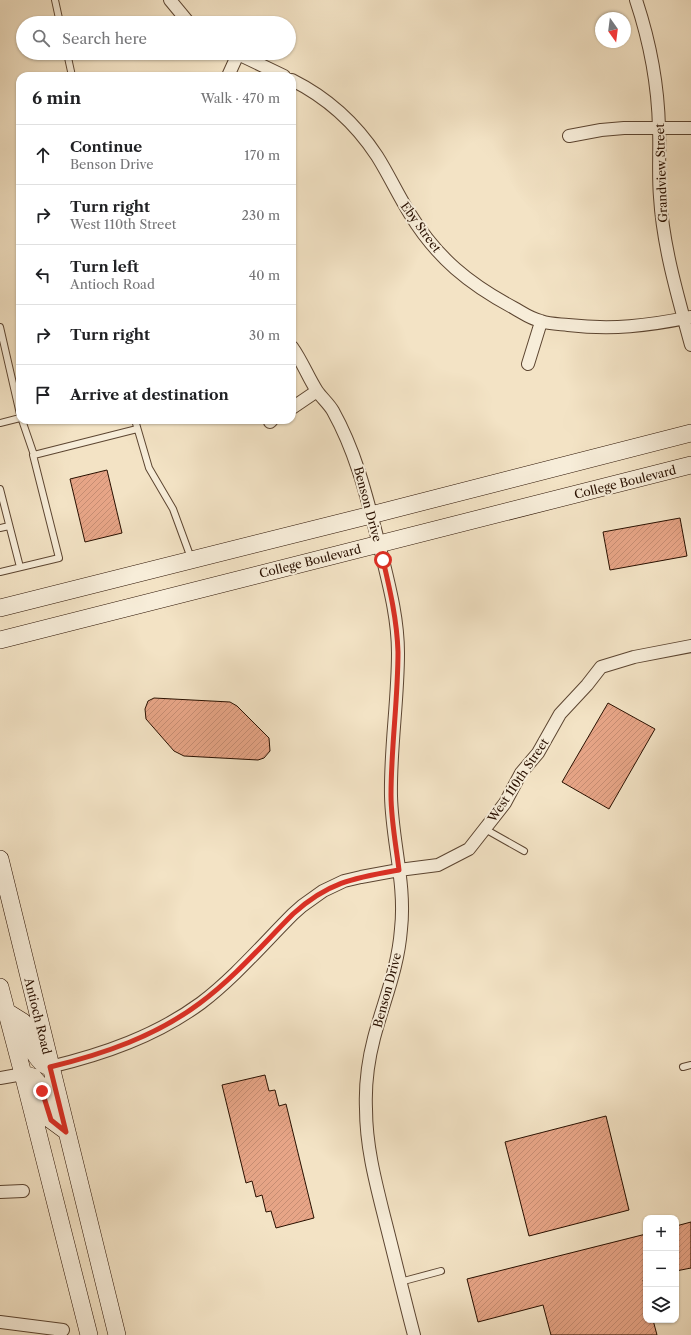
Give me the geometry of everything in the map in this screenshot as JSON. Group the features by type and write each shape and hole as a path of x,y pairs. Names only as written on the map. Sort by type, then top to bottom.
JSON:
{"main road":[{"path":"0,608 691,433"},
{"name":"College Boulevard","path":"0,640 691,465"},
{"name":"Antioch Road","path":"0,859 117,1335"},
{"path":"0,987 89,1335"},
{"path":"7,1012 23,1022 33,1050 41,1062 50,1067"},
{"path":"23,1074 32,1077 39,1084 51,1120 66,1132"}],"street":[{"path":"170,0 183,16"},
{"name":"Grandview Street","path":"636,0 646,29 654,67 660,128 660,198 665,240 688,317 691,345"},
{"path":"230,72 235,60"},
{"path":"250,60 275,72"},
{"name":"Eby Street","path":"296,82 321,98 342,114 363,137 377,156 410,214 430,244 449,264 474,284 527,316 541,322 589,327 619,328 649,325 688,317"},
{"path":"568,136 601,130 624,128 691,128"},
{"path":"528,364 541,322"},
{"name":"Benson Drive","path":"296,353 317,392 332,408 353,451 362,478 379,544 396,620 398,652 391,795 402,906 399,945 395,967 374,1037 370,1056 366,1084 366,1112 369,1147 374,1175 414,1335"},
{"path":"296,405 317,392"},
{"name":"West 110th Street","path":"50,1067 99,1054 139,1039 168,1024 201,1003 234,974 293,914 323,891 350,880 399,870 438,865 469,848 505,803 521,774 538,753 560,714 601,667 634,657 691,646"},
{"path":"0,1078 23,1074"},
{"path":"0,1192 23,1192"},
{"path":"0,1322 63,1330"}],"lane":[{"path":"55,0 58,16"},
{"path":"69,60 71,72"},
{"path":"0,327 16,397"},
{"path":"0,423 16,420"},
{"path":"0,572 59,558 33,455 23,424"},
{"path":"136,424 149,468 173,509 191,560"},
{"path":"33,455 137,429"},
{"path":"0,489 20,567"},
{"path":"0,528 9,526"},
{"path":"485,829 524,851"},
{"path":"683,1067 691,1065"},
{"path":"400,1282 441,1271"}],"building":[{"path":"107,470 122,533 85,542 70,479"},
{"path":"680,518 687,556 610,570 603,532"},
{"path":"154,698 230,702 237,706 269,738 270,751 264,758 258,760 184,756 174,751 146,719 145,709 148,701"},
{"path":"608,703 655,729 609,809 562,782"},
{"path":"265,1075 269,1091 275,1090 279,1106 286,1104 314,1218 276,1228 271,1211 266,1212 262,1195 256,1197 252,1181 246,1183 222,1085"},
{"path":"606,1116 629,1210 529,1236 505,1142"},
{"path":"691,1222 691,1268 679,1270 679,1251 679,1225"},
{"path":"643,1235 643,1323 654,1323 657,1335 551,1335 543,1305 478,1322 467,1279"}],"route":[{"path":"42,1091 51,1120 66,1132 50,1067 99,1054 139,1039 168,1024 201,1003 229,979 293,914 323,891 344,881 399,870 391,795 398,652 396,620 383,560"}]}
